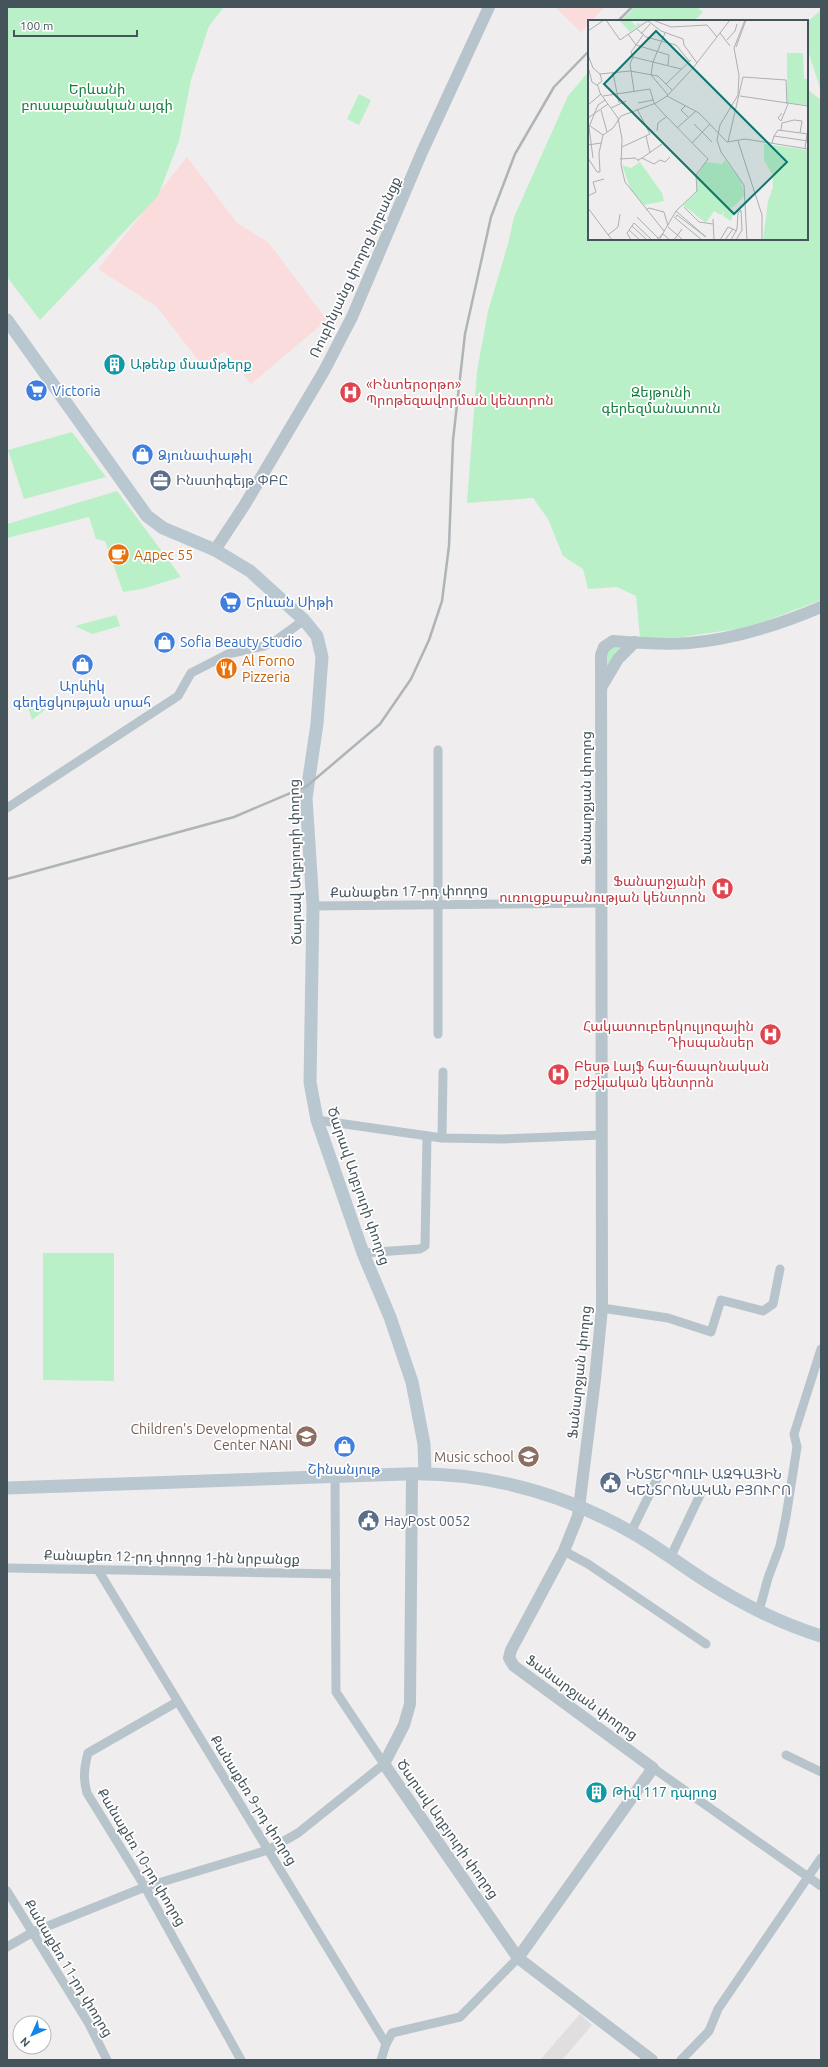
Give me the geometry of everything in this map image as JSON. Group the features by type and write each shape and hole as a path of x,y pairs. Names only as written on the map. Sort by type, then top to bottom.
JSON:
{"main road":[{"name":"Ծարավ Աղբյուրի փողոց","path":"7,320 148,516 163,528 215,550 250,571 304,620 317,636 322,657 317,724 307,786 307,811 309,818 313,906 310,1082 317,1120 364,1253 390,1317 412,1382 424,1444 418,1473"},
{"path":"7,1488 418,1473 481,1478 544,1493 580,1506 632,1532 710,1584 759,1611 795,1628 821,1636"}],"street":[{"name":"Ռուբինյանց փողոց նրբանցք","path":"215,550 244,506 324,371 348,323 422,152 489,7"},
{"name":"Ֆանարջյան փողոց","path":"821,607 784,623 745,634 689,643 613,641 604,647 600,655 602,686 600,903 602,1308 578,1516 564,1551 512,1650 510,1658 511,1662 653,1768 809,1876 821,1886"},
{"path":"7,808 178,696 191,674 228,654 264,646 278,639 304,620"},
{"path":"602,686 618,659 635,642"},
{"path":"438,750 438,1034"},
{"name":"Քանաքեռ 17-րդ փողոց","path":"313,906 600,903"},
{"path":"442,1138 443,1072"},
{"path":"317,1120 442,1138 503,1139 602,1135"},
{"path":"364,1253 423,1248 427,1136"},
{"path":"602,1308 668,1318 711,1332 721,1300 762,1311 773,1304 780,1269"},
{"path":"759,1611 768,1578 780,1546 786,1517 797,1447 794,1434 821,1349"},
{"name":"Ծարավ Աղբյուրի փողոց","path":"418,1473 410,1704 404,1725 384,1764 518,1958 652,2060"},
{"path":"7,1947 33,1932 146,1887 268,1850 298,1833 384,1764 336,1692 335,1475"},
{"path":"632,1532 658,1478"},
{"path":"670,1558 700,1495"},
{"path":"564,1551 588,1564 706,1644"},
{"name":"Քանաքեռ 12-րդ փողոց 1-ին նրբանցք","path":"7,1568 336,1574"},
{"name":"Քանաքեռ 9-րդ փողոց","path":"98,1570 386,2044"},
{"name":"Քանաքեռ 10-րդ փողոց","path":"177,1702 88,1753 84,1768 83,1781 87,1793 146,1887 241,2060"},
{"path":"786,1755 821,1772"},
{"path":"381,2060 390,2035 395,2031 460,2017 518,1958 653,1768"},
{"path":"681,2060 696,2042 710,2031 718,2009 821,1858"},
{"name":"Քանաքեռ 11-րդ փողոց","path":"7,1891 89,2024 107,2060"}],"shaded area":[{"path":"555,7 605,7 592,20 588,20 588,25 581,32"},
{"path":"187,157 237,223 268,242 327,320 251,384 225,351 202,365 156,306 98,269"},
{"path":"580,2014 592,2025 562,2060 540,2060"}],"green space":[{"name":"Երևանի բուսաբանական այգի","path":"7,7 224,7 209,26 191,80 179,141 158,196 40,320 7,277"},
{"path":"635,7 697,7 703,12 695,20 622,20"},
{"path":"821,10 821,91 808,51 808,21"},
{"name":"Զեյթունի գերեզմանատուն","path":"588,72 588,240 808,240 808,90 821,100 821,600 750,627 682,637 640,638 636,596 617,587 588,589 583,569 563,556 548,519 533,498 467,503 477,371 488,311 508,244 514,217 568,96"},
{"path":"359,94 371,100 359,125 347,119"},
{"path":"72,432 106,477 24,499 8,450"},
{"path":"117,491 181,577 142,589 123,592 105,541 96,539 89,517 7,538 7,524"},
{"path":"116,615 120,626 92,634 75,626"},
{"path":"618,646 621,649 607,669 606,650"},
{"path":"27,697 47,708 32,720 25,699"},
{"path":"43,1253 114,1253 114,1381 43,1380"}],"railway":[{"path":"619,20 632,7"},
{"path":"7,879 234,817 307,786 380,724 411,679 429,640 442,601 449,546 453,440 465,334 491,217 515,154 554,87 588,52"}],"place":[{"name":"Աթենք մսամթերք","path":"115,364"},
{"name":"Victoria","path":"36,391"},
{"name":"«Ինտերօրթո» Պրոթեզավորման կենտրոն","path":"351,392"},
{"name":"Ձյունափաթիլ","path":"142,455"},
{"name":"Ինստիգեյթ ՓԲԸ","path":"161,480"},
{"name":"Адрес 55","path":"119,555"},
{"name":"Երևան Սիթի","path":"231,602"},
{"name":"Sofia Beauty Studio","path":"165,642"},
{"name":"Արևիկ գեղեցկության սրահ","path":"82,664"},
{"name":"Al Forno Pizzeria","path":"227,669"},
{"name":"Ֆանարջյանի ուռուցքաբանության կենտրոն","path":"722,889"},
{"name":"Հակատուբերկուլյոզային Դիսպանսեր","path":"770,1034"},
{"name":"Բեսթ Լայֆ հայ-ճապոնական բժշկական կենտրոն","path":"559,1074"},
{"name":"Children's Developmental Center NANI","path":"307,1437"},
{"name":"Շինանյութ","path":"344,1447"},
{"name":"Music school","path":"529,1457"},
{"name":"ԻՆՏԵՐՊՈԼԻ ԱԶԳԱՅԻՆ ԿԵՆՏՐՈՆԱԿԱՆ ԲՅՈՒՐՈ","path":"610,1482"},
{"name":"HayPost 0052","path":"369,1521"},
{"name":"Թիվ 117 դպրոց","path":"597,1792"}]}
